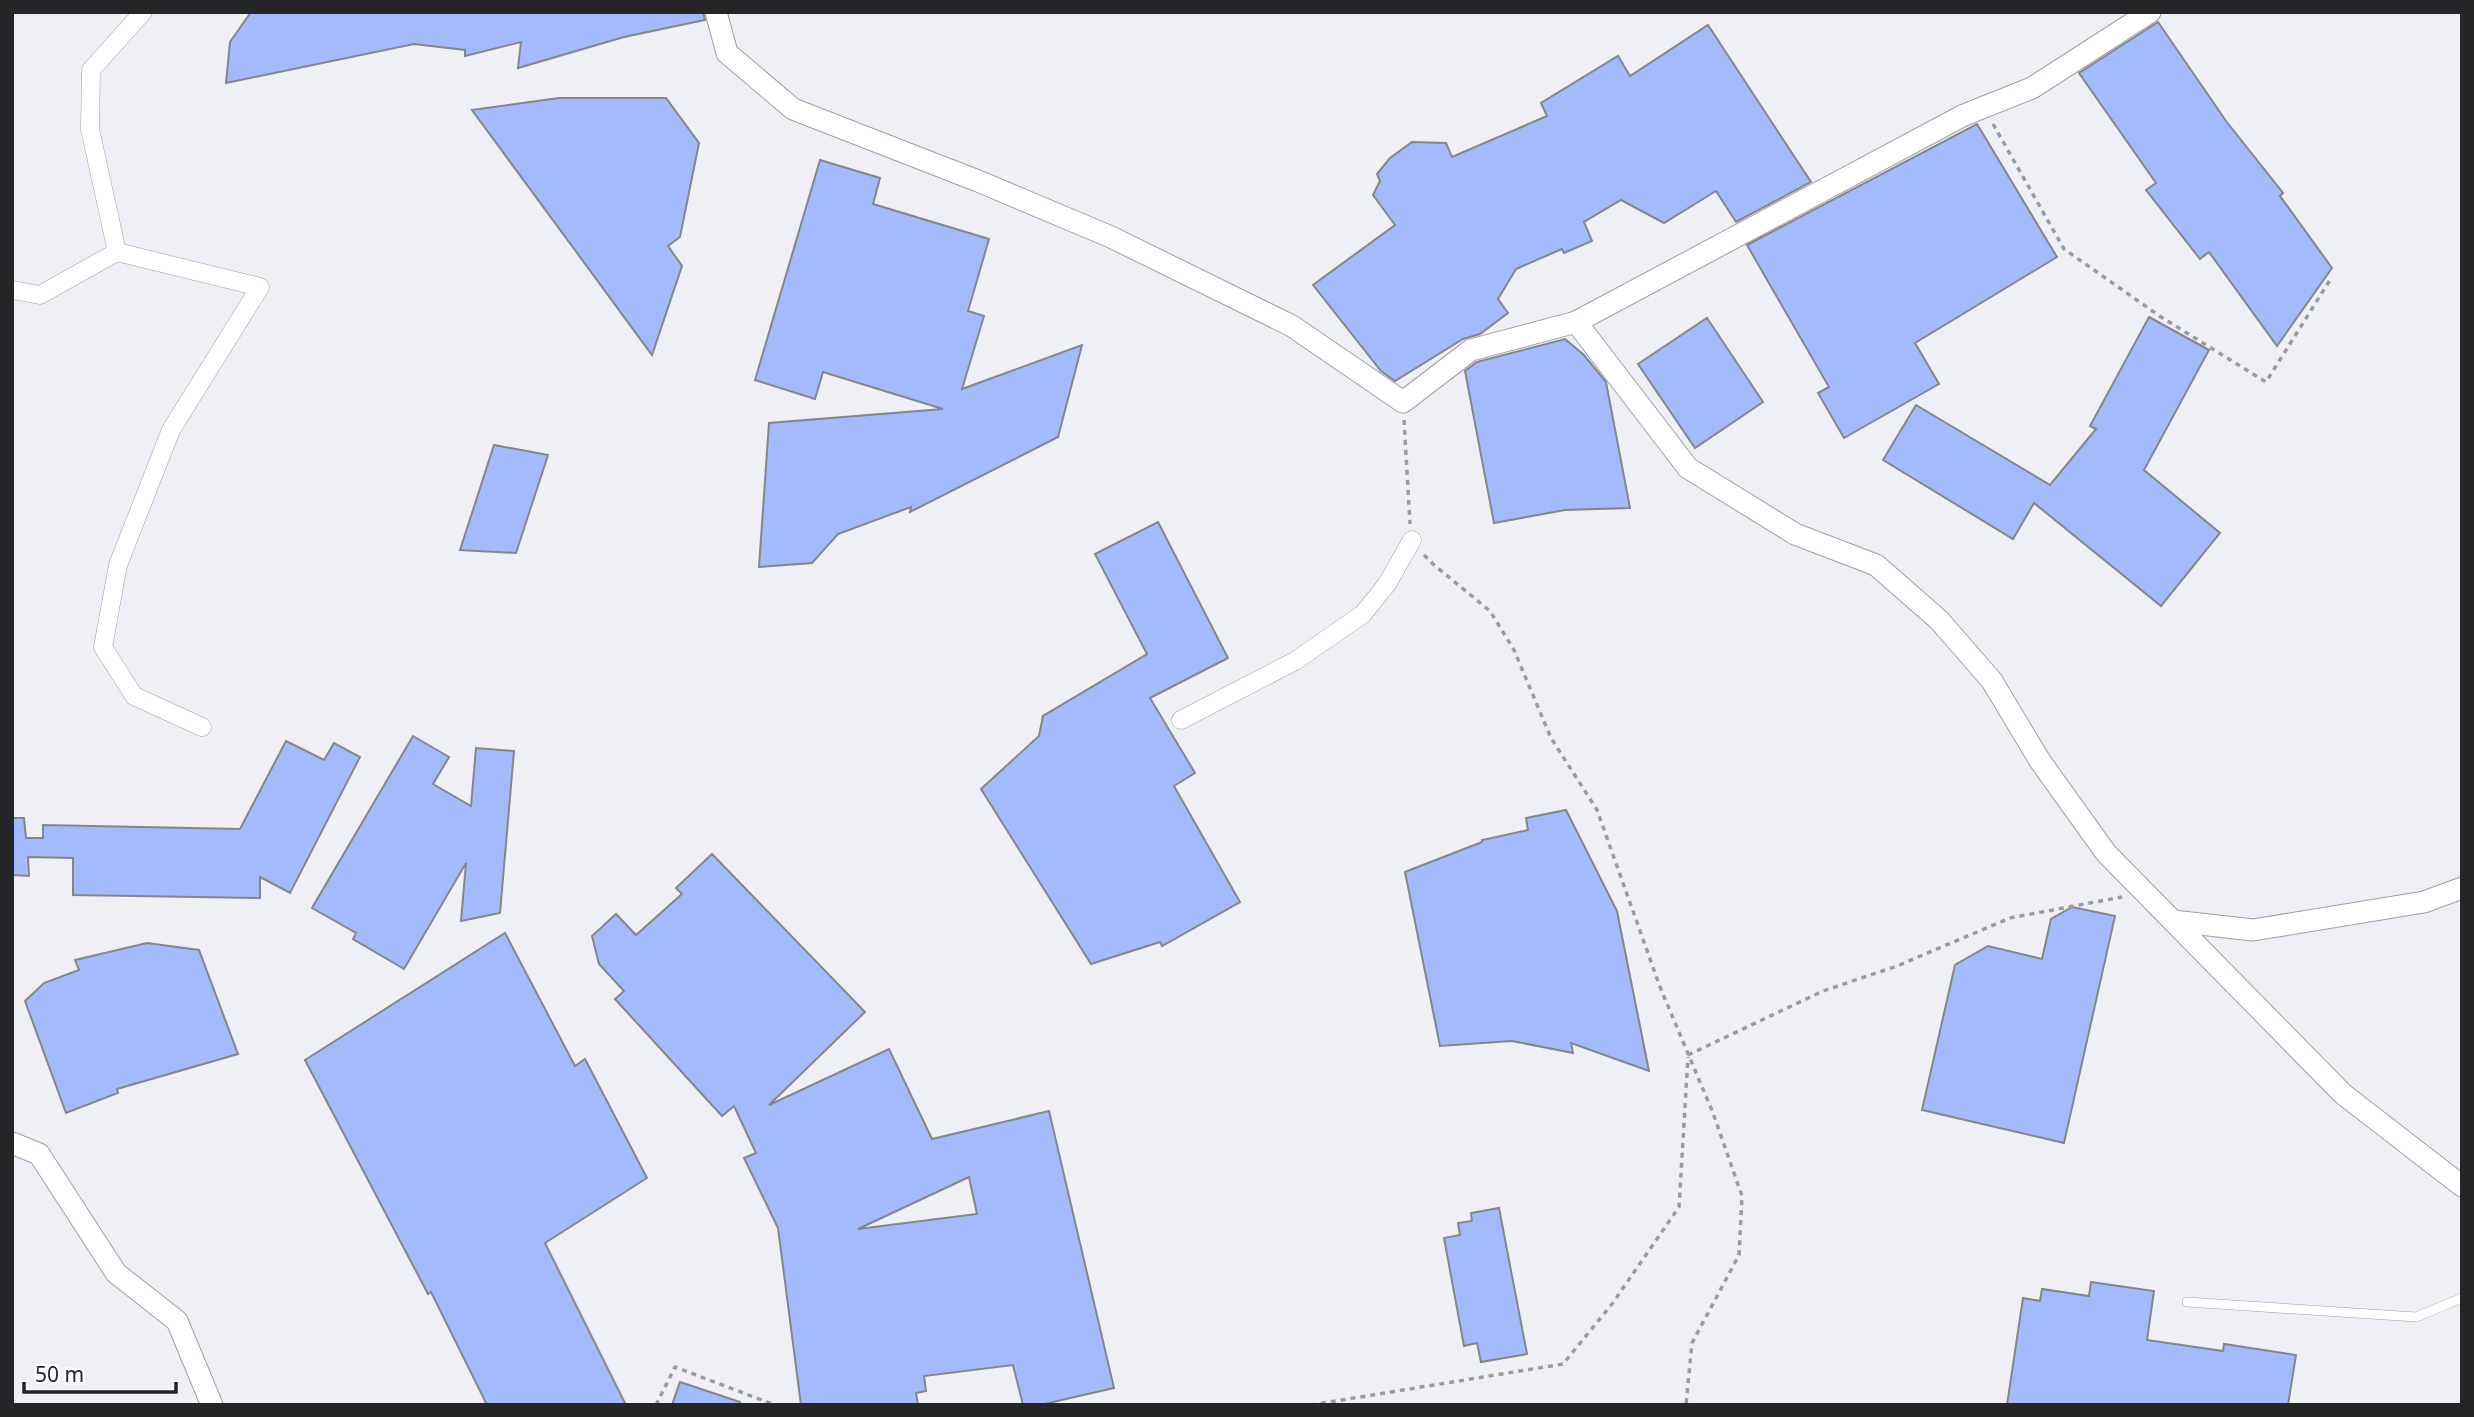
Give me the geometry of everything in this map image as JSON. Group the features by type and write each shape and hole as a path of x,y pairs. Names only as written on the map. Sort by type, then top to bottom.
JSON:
{"street":[{"path":"117,252 90,129 91,70 143,12"},
{"path":"716,12 727,52 793,109 978,181 1123,243 1292,326 1403,402 1471,349 1576,322 1964,115 2032,88 2150,12"},
{"path":"12,290 40,295 117,252 260,287 171,430 118,565 103,647 134,696 202,727"},
{"path":"1576,322 1688,468 1795,534 1876,565 1939,620 1992,681 2040,761 2106,853 2343,1094 2462,1186"},
{"path":"1181,720 1295,661 1363,614 1387,584 1412,540"},
{"path":"2173,921 2253,930 2424,902 2462,888"},
{"path":"12,1143 39,1154 116,1273 177,1321 212,1405"}],"lane":[{"path":"2187,1302 2416,1317 2462,1298"}],"path":[{"path":"1983,107 2064,249 2161,317 2266,382 2330,280"},
{"path":"1403,402 1412,540 1433,564 1490,611 1514,650 1551,738 1597,810 1660,987 1713,1113 1742,1196 1738,1255 1692,1343 1686,1405"},
{"path":"1688,1055 1823,990 1897,966 2010,918 2145,892"},
{"path":"1311,1405 1563,1364 1612,1304 1679,1207 1688,1055"},
{"path":"656,1405 675,1367 775,1405"}],"building":[{"path":"251,12 703,12 705,20 624,37 518,68 521,42 465,56 465,50 414,44 226,83 230,42"},
{"path":"2158,22 2226,121 2283,193 2280,196 2332,268 2277,346 2209,252 2200,259 2146,190 2156,183 2079,73"},
{"path":"1708,25 1811,182 1736,222 1716,191 1664,223 1621,200 1584,222 1592,241 1564,253 1562,249 1516,269 1498,299 1508,313 1480,334 1463,339 1395,381 1381,371 1313,285 1395,225 1373,195 1380,181 1377,174 1390,158 1412,142 1446,143 1452,157 1547,116 1541,103 1618,56 1630,76"},
{"path":"559,98 666,98 699,143 680,237 668,246 682,266 652,355 472,110"},
{"path":"1977,124 2057,257 1915,343 1939,384 1844,438 1818,393 1829,387 1747,245"},
{"path":"820,160 880,178 873,204 989,239 968,311 984,316 962,389 1082,345 1058,437 910,512 911,507 838,534 812,563 759,567 769,423 943,409 823,372 815,399 755,380"},
{"path":"2149,317 2209,350 2144,470 2220,533 2161,606 2034,503 2013,539 1883,460 1916,405 2050,485 2096,429 2090,426"},
{"path":"1707,318 1763,402 1695,448 1638,364"},
{"path":"1565,339 1584,355 1606,382 1630,508 1565,510 1494,523 1465,371 1477,362"},
{"path":"494,445 548,455 516,553 460,550"},
{"path":"1158,522 1228,658 1150,698 1195,773 1174,786 1240,902 1162,946 1160,942 1091,964 981,789 1039,736 1043,716 1147,654 1095,554"},
{"path":"413,736 449,757 433,784 471,806 476,748 514,751 500,913 461,921 466,863 404,969 353,939 356,933 312,908"},
{"path":"286,741 324,760 334,743 360,757 290,893 260,877 260,898 73,895 73,858 28,857 29,876 12,875 12,818 24,818 26,838 43,838 43,825 240,829"},
{"path":"1566,810 1617,911 1649,1071 1571,1043 1573,1053 1512,1041 1440,1046 1405,872 1482,840 1528,830 1526,818"},
{"path":"712,854 865,1012 769,1105 889,1049 932,1139 1049,1111 1114,1388 1040,1405 1023,1405 1013,1365 924,1376 926,1391 916,1393 918,1405 801,1405 778,1228 744,1158 756,1153 734,1106 722,1116 615,999 624,991 599,964 592,936 616,914 636,935 682,894 676,888","holes":["969,1177 977,1214 858,1229"]},
{"path":"2072,907 2115,916 2064,1143 1922,1110 1955,965 1988,946 2042,959 2051,919"},
{"path":"505,933 575,1066 585,1059 647,1178 545,1243 626,1405 487,1405 431,1292 428,1294 305,1060"},
{"path":"147,943 199,950 238,1054 117,1089 118,1093 66,1113 25,1001 44,983 79,970 75,960"},
{"path":"1499,1208 1527,1354 1481,1362 1477,1343 1464,1346 1444,1238 1460,1235 1458,1223 1472,1221 1471,1213"},
{"path":"2091,1282 2154,1291 2147,1340 2223,1351 2224,1344 2296,1355 2288,1405 2007,1405 2023,1298 2040,1301 2042,1289 2089,1296"},
{"path":"680,1382 740,1402 740,1405 672,1405"}]}
